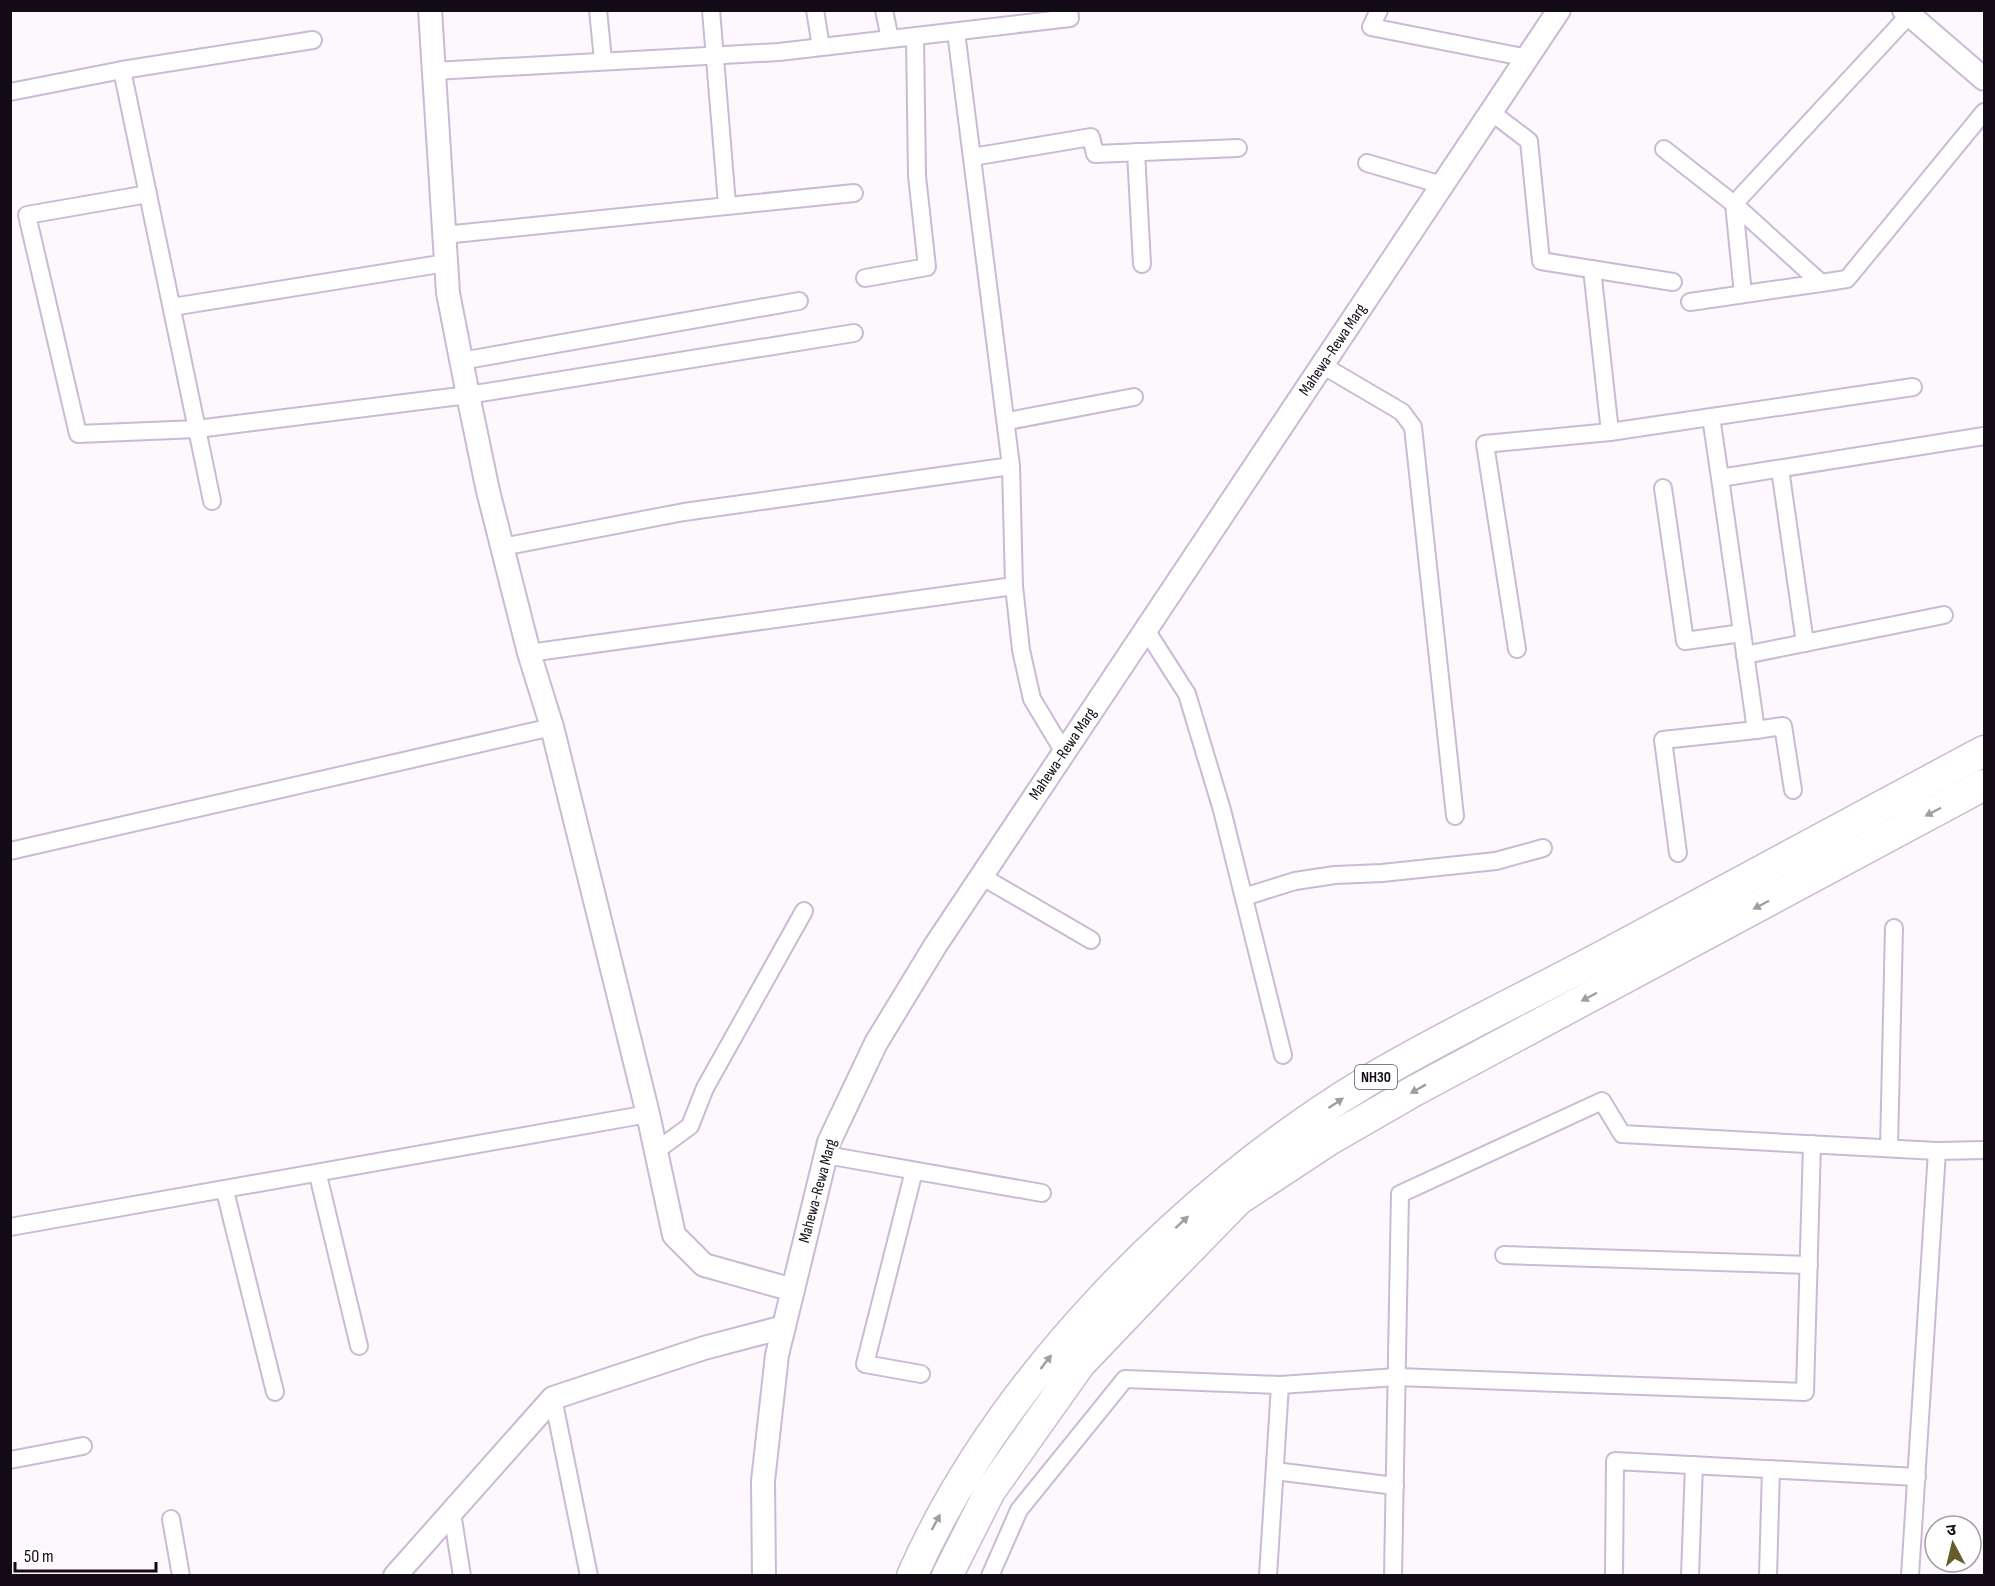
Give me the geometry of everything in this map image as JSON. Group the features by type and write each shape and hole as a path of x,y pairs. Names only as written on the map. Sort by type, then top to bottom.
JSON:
{"highway":[{"name":"NH30","path":"912,1575 935,1522 990,1433 1067,1336 1154,1247 1249,1163 1366,1083 1984,751"},
{"name":"NH30","path":"947,1575 990,1491 1080,1364 1239,1200 1329,1140 1414,1091 1984,785"}],"street":[{"path":"430,10 448,293 461,361 502,547 529,653 552,727 648,1114 674,1235 704,1265 793,1290"},
{"path":"598,10 603,60"},
{"path":"711,10 727,204"},
{"path":"815,10 821,47"},
{"path":"884,10 890,39"},
{"path":"434,71 716,53 778,52 1071,18 1069,10"},
{"path":"1379,10 1371,27 1528,58"},
{"name":"Mahewa-Rewa Marg","path":"764,1575 763,1481 777,1355 829,1142 876,1043 981,876 1559,10"},
{"path":"1743,294 1734,204 1906,13 1984,79"},
{"path":"956,32 1008,421 1014,586 1021,650 1032,699 1064,752"},
{"path":"865,278 927,267 917,176 915,37"},
{"path":"10,92 122,70 313,40"},
{"path":"122,70 212,501"},
{"path":"1491,112 1529,141 1540,261 1673,282"},
{"path":"1690,302 1847,279 1984,112"},
{"path":"972,158 1091,137 1095,154 1238,148"},
{"path":"1664,149 1734,204 1821,283"},
{"path":"1136,152 1142,264"},
{"path":"1367,163 1443,185"},
{"path":"444,235 727,204 854,193"},
{"path":"148,194 27,215 78,434 197,429 468,395 854,333"},
{"path":"172,307 446,263"},
{"path":"1592,269 1610,432"},
{"path":"461,361 799,301"},
{"path":"1322,365 1402,412 1413,427 1455,816"},
{"path":"1517,649 1485,444 1610,432 1913,387"},
{"path":"1008,421 1134,397"},
{"path":"1711,417 1756,730"},
{"path":"1720,478 1984,436"},
{"path":"502,547 684,512 1011,466"},
{"path":"1780,469 1804,643"},
{"path":"1663,488 1685,641 1742,633"},
{"path":"529,653 1014,586"},
{"path":"1745,655 1944,615"},
{"path":"1146,630 1187,694 1222,810 1282,1055"},
{"path":"1678,853 1663,740 1783,726 1793,790"},
{"path":"10,850 552,727"},
{"path":"1244,897 1305,880 1496,861 1543,848"},
{"path":"981,876 1091,939"},
{"path":"656,1151 690,1126 705,1088 804,911"},
{"path":"1889,1148 1894,928"},
{"path":"1393,1575 1400,1194 1602,1101 1622,1134 1937,1151 1984,1150"},
{"path":"10,1227 225,1191 648,1114"},
{"path":"990,1575 1019,1510 1125,1379 1280,1385 1397,1377 1805,1392 1812,1144"},
{"path":"1910,1575 1937,1151"},
{"path":"826,1155 1042,1193"},
{"path":"914,1171 866,1364 921,1374"},
{"path":"318,1174 359,1346"},
{"path":"225,1191 275,1392"},
{"path":"1504,1255 1809,1265"},
{"path":"395,1575 553,1398 704,1348 784,1327"},
{"path":"1268,1575 1280,1385"},
{"path":"553,1398 589,1575"},
{"path":"10,1460 83,1446"},
{"path":"1614,1575 1615,1461 1917,1477"},
{"path":"1690,1575 1694,1465"},
{"path":"1768,1575 1771,1469"},
{"path":"1275,1471 1395,1486"},
{"path":"452,1513 462,1575"},
{"path":"171,1519 181,1575"}]}
